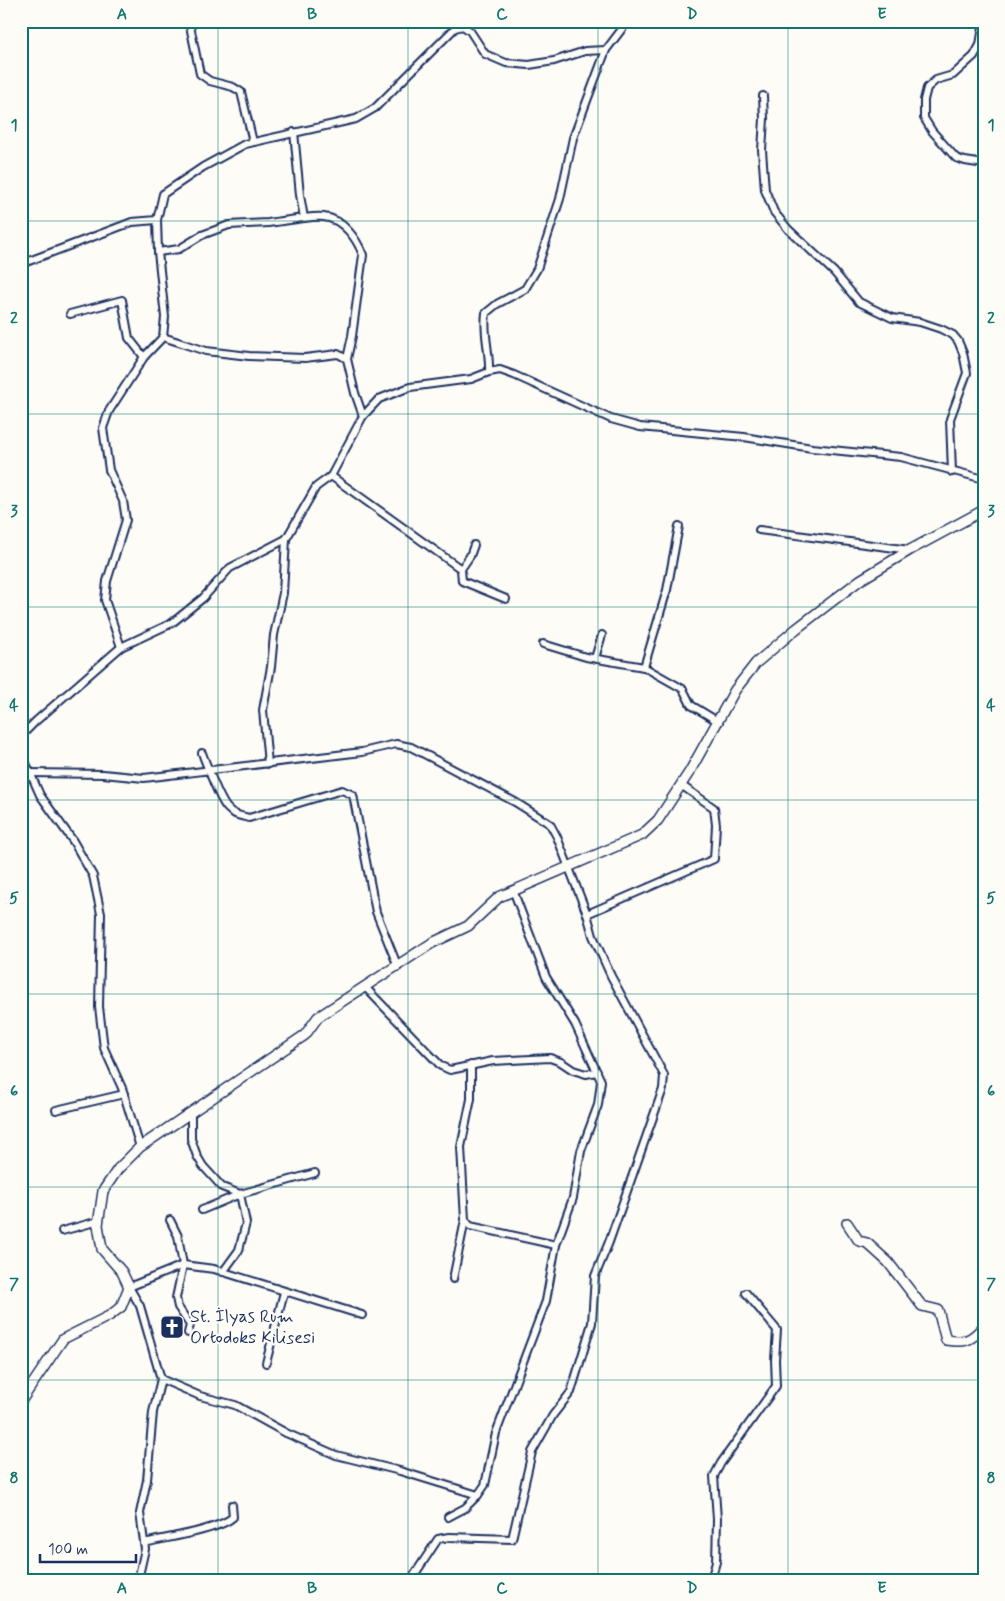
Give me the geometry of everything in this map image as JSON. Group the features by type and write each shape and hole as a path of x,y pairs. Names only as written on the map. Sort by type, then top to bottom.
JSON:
{"street":[{"path":"188,21 200,74 210,81 233,87 240,92 253,142"},
{"path":"489,372 490,358 484,324 486,313 497,304 526,289 537,269 560,199 573,138 606,50 628,21"},
{"path":"984,21 980,45 974,56 953,75 936,80 927,88 924,100 924,118 932,131 956,158 984,164"},
{"path":"121,647 105,600 107,580 126,520 123,502 109,470 103,428 109,411 144,358 163,337 165,317 158,252 157,220 163,194 203,167 245,144 356,119 375,108 455,28 463,26 470,31 485,54 506,63 529,65 554,61 585,51 606,50"},
{"path":"763,96 762,150 765,190 774,212 788,229 834,272 859,302 892,318 920,322 941,328 953,334 958,341 963,353 967,373 950,419 952,472"},
{"path":"294,132 304,218"},
{"path":"158,252 179,249 202,235 229,225 326,217 339,223 350,232 363,254 347,359 363,416"},
{"path":"21,264 132,222 157,220"},
{"path":"70,314 122,300 129,338 144,358"},
{"path":"163,337 206,351 249,356 305,358 338,354 347,359"},
{"path":"268,764 263,710 271,667 274,635 283,593 286,539 316,486 331,476 363,416 379,399 410,387 471,379 500,370 514,374 611,419 640,427 744,437 812,448 901,457 952,472 984,478"},
{"path":"331,476 461,569"},
{"path":"138,1580 145,1549 140,1513 147,1480 153,1412 161,1379 140,1306 122,1272 102,1249 99,1221 102,1191 118,1169 140,1148 305,1035 318,1017 398,967 432,943 468,926 499,896 642,835 658,820 719,722 735,690 756,662 860,580 910,550 984,510"},
{"path":"644,667 667,590 679,526"},
{"path":"759,530 910,550"},
{"path":"21,736 121,647 172,623 203,598 230,568 286,539"},
{"path":"474,545 470,556 461,569 462,581 506,599"},
{"path":"596,658 602,634"},
{"path":"543,644 596,658 644,667 684,689 691,705 719,722"},
{"path":"30,772 103,774 144,778 362,752 396,744 411,747 515,802 550,824 557,837 587,914 593,936 611,976 664,1075 663,1088 609,1242 595,1276 592,1323 571,1392 553,1415 532,1452 512,1539 449,1537 438,1539 411,1580"},
{"path":"21,752 40,795 73,841 93,876 101,914 99,1007 104,1048 124,1094 140,1148"},
{"path":"202,753 208,771 226,808 236,815 249,818 342,790 353,795 376,912 398,967"},
{"path":"587,914 714,859 716,825 714,808 681,785"},
{"path":"448,1517 465,1508 485,1485 496,1433 546,1301 556,1245 574,1198 581,1151 598,1105 601,1081 575,1024 546,977 513,890"},
{"path":"365,987 441,1066 450,1070 492,1061 550,1058 561,1062 573,1070 586,1074 597,1072"},
{"path":"453,1280 465,1220 461,1147 471,1099 471,1065"},
{"path":"56,1110 124,1094"},
{"path":"191,1112 191,1139 197,1156 203,1166 222,1187 240,1194"},
{"path":"202,1210 240,1194 315,1173"},
{"path":"223,1272 239,1250 246,1223 240,1194"},
{"path":"170,1220 178,1236 183,1265 176,1298 178,1306 190,1324 188,1333"},
{"path":"465,1220 470,1226 556,1245"},
{"path":"62,1231 99,1221"},
{"path":"847,1223 858,1241 867,1243 888,1262 922,1306 938,1310 946,1340 960,1342 974,1338 984,1326"},
{"path":"21,1401 63,1339 109,1316 121,1307 129,1287 183,1265 223,1272 362,1315"},
{"path":"266,1363 284,1292"},
{"path":"711,1580 716,1562 718,1519 714,1476 721,1463 776,1386 777,1330 746,1293"},
{"path":"161,1379 200,1396 235,1404 286,1433 336,1455 400,1471 478,1495"},
{"path":"144,1543 200,1530 228,1521 233,1517 232,1505"}],"place":[{"name":"St. İlyas Rum Ortodoks Kilisesi","path":"172,1327"}]}
